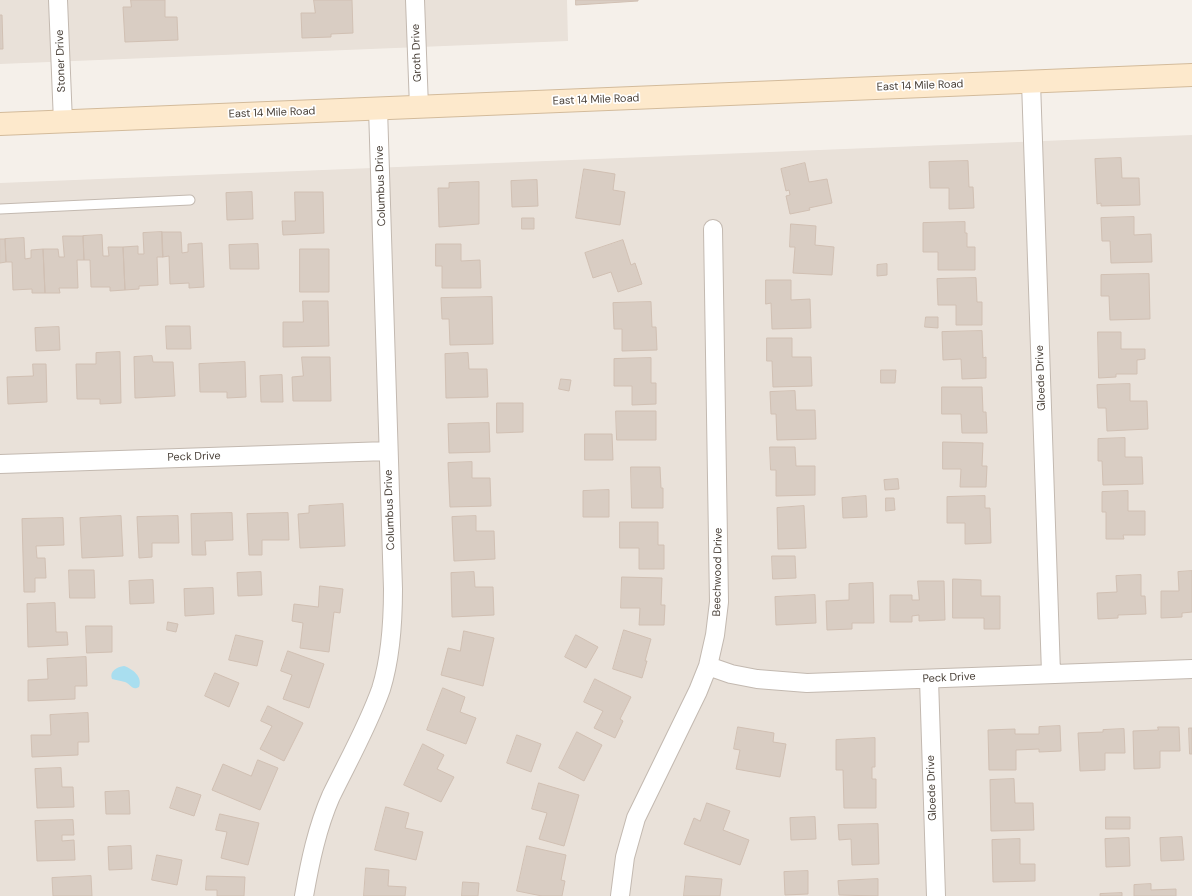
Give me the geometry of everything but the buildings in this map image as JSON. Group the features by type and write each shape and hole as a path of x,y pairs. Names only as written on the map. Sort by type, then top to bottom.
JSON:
{"main road":[{"name":"East 14 Mile Road","path":"0,124 1192,75"}],"street":[{"name":"Stoner Drive","path":"58,0 63,122"},
{"name":"Groth Drive","path":"415,0 419,107"},
{"name":"Gloede Drive","path":"1031,82 1051,673"},
{"name":"Columbus Drive","path":"304,896 309,865 320,826 331,798 352,756 381,688 387,661 393,620 378,108"},
{"name":"Beechwood Drive","path":"620,896 626,857 636,818 698,691 708,666 715,635 719,602 713,229"},
{"name":"Peck Drive","path":"0,464 388,450"},
{"name":"Peck Drive","path":"708,666 731,674 757,679 807,683 1192,669"},
{"name":"Gloede Drive","path":"929,679 936,896"}],"lane":[{"path":"0,209 190,200"}],"shaded area":[{"path":"0,0 567,0 568,41 0,64"},
{"path":"1192,135 1192,896 0,896 0,183"}],"water":[{"path":"124,666 131,669 136,674 140,680 139,687 133,688 125,682 112,679 111,676 114,670"}]}
